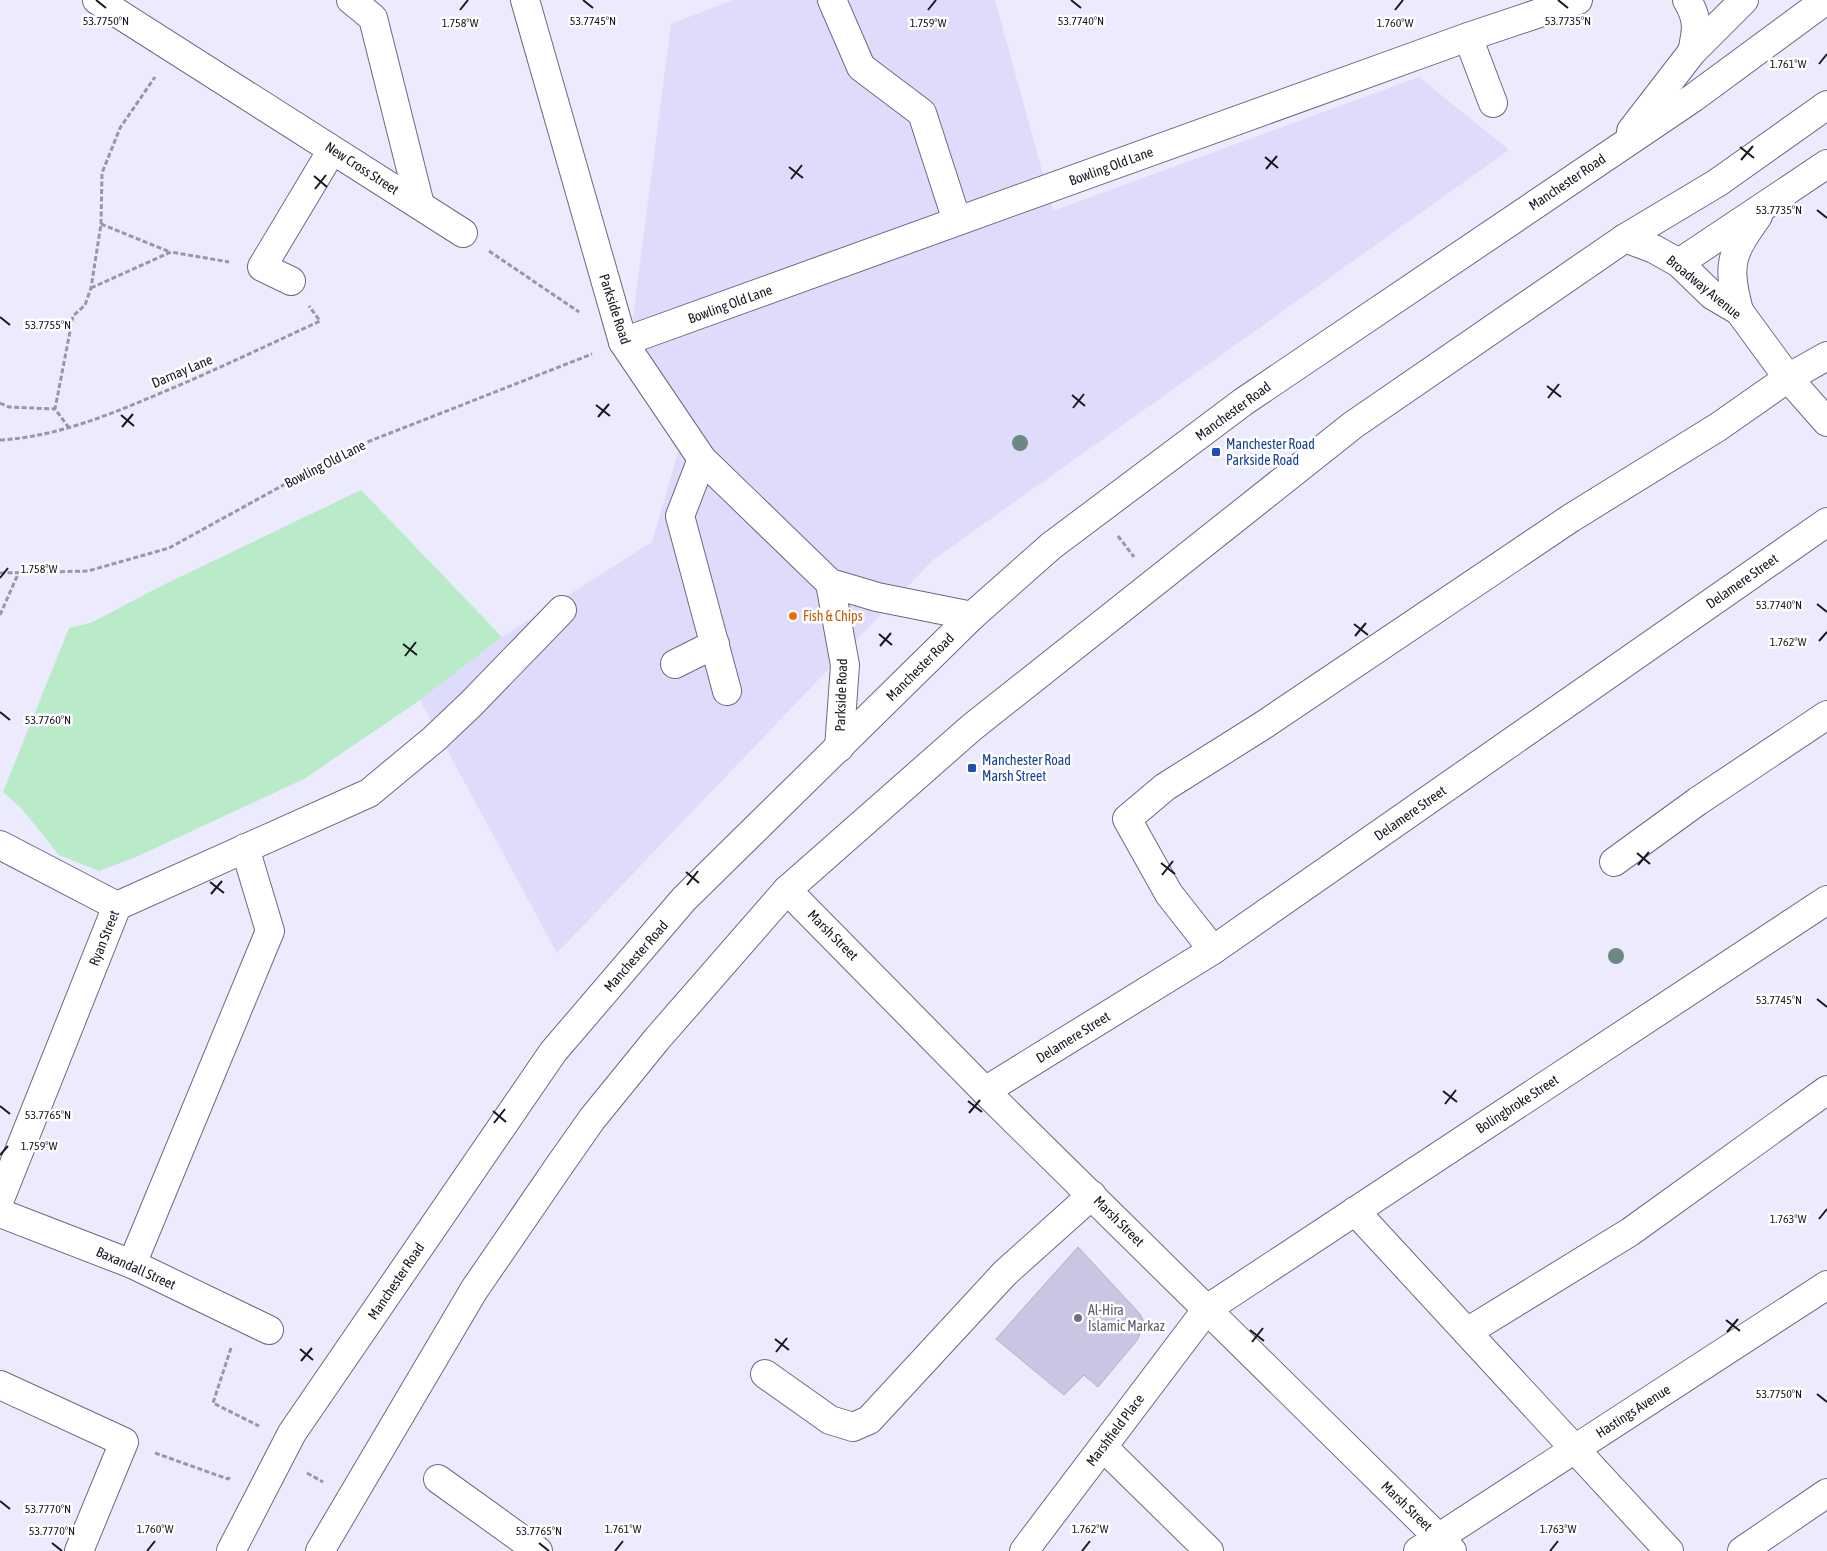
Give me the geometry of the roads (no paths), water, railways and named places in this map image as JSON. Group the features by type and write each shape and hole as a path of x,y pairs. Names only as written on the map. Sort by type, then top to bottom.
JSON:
{"street":[{"name":"New Cross Street","path":"97,0 463,233"},
{"path":"351,0 373,18 420,205"},
{"name":"Parkside Road","path":"524,0 623,342 702,460 830,583 877,597 972,616"},
{"path":"832,0 860,67 922,113 957,222"},
{"name":"Bowling Old Lane","path":"623,342 1503,24 1578,0"},
{"path":"1687,0 1696,15 1696,34 1692,52"},
{"path":"1618,148 1692,52 1744,0"},
{"name":"Manchester Road","path":"231,1551 288,1440 553,1052 684,900 972,616 1052,546 1243,402 1693,98 1826,0"},
{"path":"1468,37 1493,103"},
{"path":"320,1551 474,1290 587,1127 657,1039 787,890 971,728 1353,425 1625,238 1717,183 1827,105"},
{"path":"291,281 262,267 332,150"},
{"path":"1679,263 1827,164"},
{"path":"1739,311 1731,281 1732,259 1740,241 1766,204"},
{"name":"Broadway Avenue","path":"1625,238 1654,249 1679,263 1712,295 1739,311 1788,378 1827,422"},
{"path":"1213,950 1169,894 1127,819 1165,787 1262,726 1571,518 1718,427 1788,378 1827,356"},
{"path":"702,460 680,516 727,691"},
{"name":"Delamere Street","path":"985,1091 1213,950 1827,522"},
{"name":"Parkside Road","path":"830,583 845,665 839,748"},
{"name":"Ryan Street","path":"0,1200 117,906 369,793 434,739 471,704 562,610"},
{"path":"675,664 715,644"},
{"path":"1614,862 1698,801 1827,715"},
{"path":"0,845 117,906"},
{"path":"132,1264 270,931 245,848"},
{"name":"Marsh Street","path":"787,890 985,1091 1207,1309 1437,1546"},
{"name":"Bolingbroke Street","path":"1207,1309 1827,900"},
{"path":"1467,1332 1630,1232 1827,1090"},
{"path":"765,1374 830,1420 853,1427 869,1420 1005,1273 1092,1195"},
{"path":"1355,1211 1669,1551"},
{"name":"Baxandall Street","path":"0,1213 132,1264 269,1330"},
{"name":"Hastings Avenue","path":"1437,1546 1574,1449 1827,1285"},
{"name":"Marshfield Place","path":"1024,1551 1207,1309"},
{"path":"0,1385 124,1442 79,1551"},
{"path":"1103,1447 1208,1551"},
{"path":"438,1479 538,1551"},
{"path":"1742,1551 1827,1493"}],"place":[{"name":"Manchester Road Parkside Road","path":"1216,452"},
{"name":"Fish & Chips","path":"793,616"},
{"name":"Manchester Road Marsh Street","path":"972,768"},
{"name":"Al-Hira Islamic Markaz","path":"1078,1318"}]}
